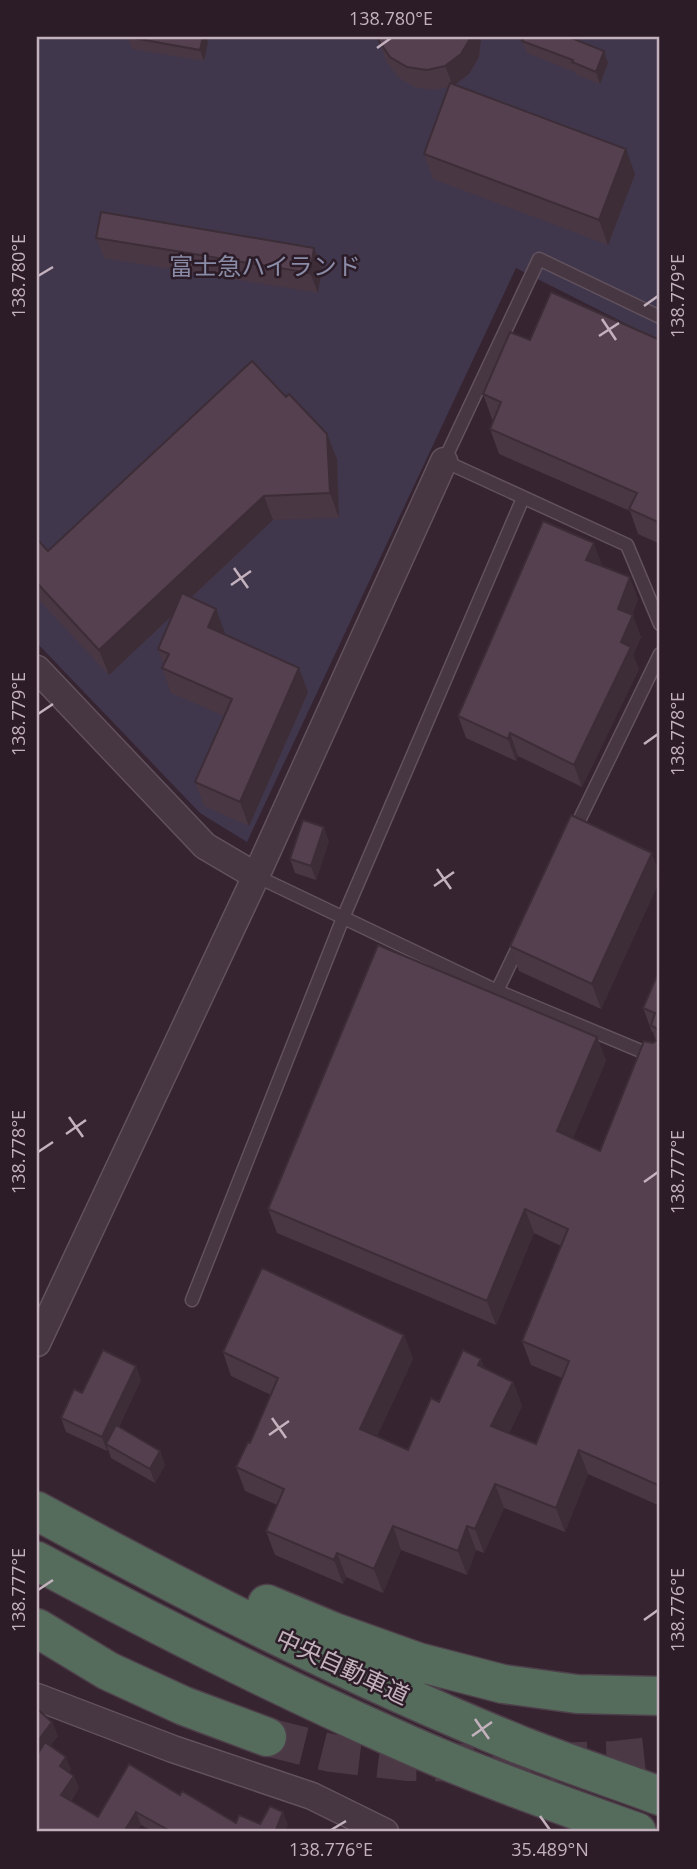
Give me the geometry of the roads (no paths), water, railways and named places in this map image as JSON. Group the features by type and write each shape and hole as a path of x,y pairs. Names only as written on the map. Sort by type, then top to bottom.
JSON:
{"highway":[{"path":"37,1497 212,1580 334,1632 418,1662 503,1684 577,1694 660,1696"},
{"name":"中央自動車道","path":"37,1511 152,1574 310,1652 521,1745 660,1796"},
{"name":"中央自動車道","path":"37,1561 129,1611 395,1739 503,1783 637,1832"},
{"path":"37,1628 108,1671 184,1706 267,1737"}],"street":[{"path":"37,1343 256,876 444,461"},
{"path":"37,669 205,846 256,876"},
{"path":"37,1697 173,1749 312,1796 385,1832"}],"lane":[{"path":"660,317 539,259 444,461 627,545 660,624"},
{"path":"192,1300 343,918 523,498"},
{"path":"569,841 660,654"},
{"path":"256,876 497,991 660,1059"},
{"path":"497,991 527,928"}],"tunnel":[{"path":"267,1737 331,1753 407,1762 512,1763 615,1760 660,1755"}],"park label":[{"name":"富士急ハイランド","path":"265,265"}]}
